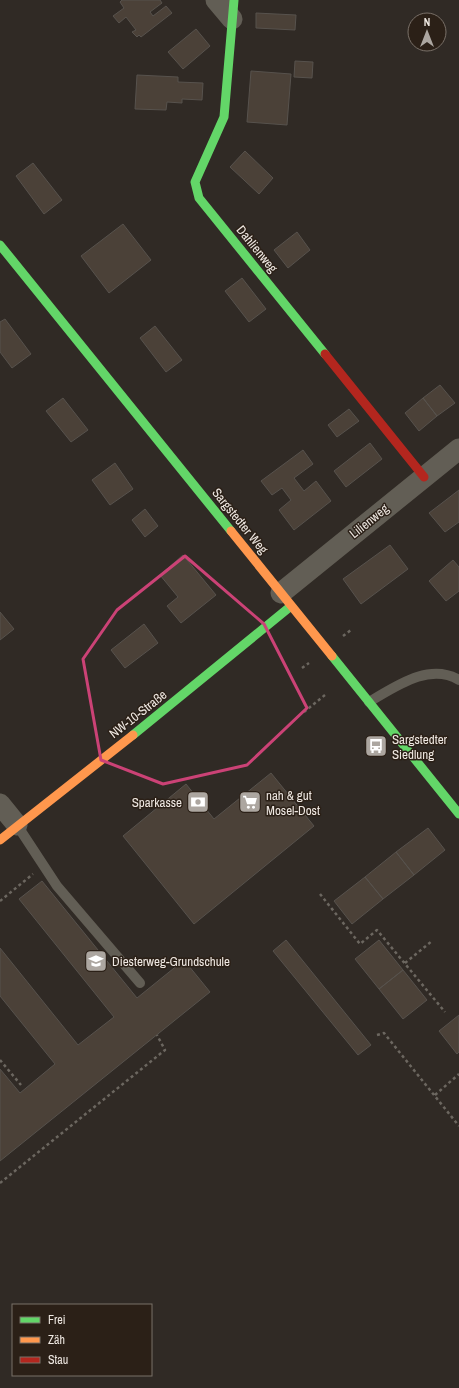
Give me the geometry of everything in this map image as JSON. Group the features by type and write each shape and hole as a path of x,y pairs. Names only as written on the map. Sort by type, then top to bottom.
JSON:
{"street":[{"path":"216,0 233,10"},
{"name":"Dahlienweg","path":"233,10 224,117 195,182 199,198 424,477"},
{"name":"Sargstedter Weg","path":"0,245 459,814"},
{"name":"Lilienweg","path":"286,600 424,477 459,449"},
{"name":"NW-10-Straße","path":"0,840 158,716 286,600"},
{"path":"0,804 17,826"}],"lane":[{"path":"369,702 406,681 433,674 449,674 459,680"},
{"path":"450,804 459,795"},
{"path":"17,826 58,886 140,983"}],"path":[{"path":"304,712 325,694"},
{"path":"0,901 44,865"},
{"path":"320,894 360,944 377,930 445,1012"},
{"path":"405,963 432,941"},
{"path":"377,1035 384,1033 459,1126"},
{"path":"0,1183 165,1050 157,1035"},
{"path":"0,1060 21,1085"},
{"path":"435,1096 459,1074"}],"highlighted area":[{"path":"185,556 264,624 307,708 247,765 163,784 101,760 83,659 117,610"}],"building":[{"path":"122,0 160,0 162,3 150,12 153,16 166,6 172,13 141,37 139,35 137,37 132,32 136,30 126,17 119,23 113,16 124,8 120,2"},
{"path":"256,13 296,15 295,30 256,28"},
{"path":"196,29 210,46 183,69 168,52"},
{"path":"295,61 313,62 312,78 294,77"},
{"path":"251,71 291,74 287,125 247,122"},
{"path":"137,75 178,77 178,82 203,83 202,100 182,99 182,103 167,102 166,110 135,109"},
{"path":"245,151 273,178 259,194 230,167"},
{"path":"33,163 62,200 44,214 16,176"},
{"path":"123,224 151,260 109,293 81,256"},
{"path":"297,232 310,250 288,268 274,250"},
{"path":"242,278 266,309 249,322 225,291"},
{"path":"5,319 31,354 12,368 0,352 0,322"},
{"path":"155,326 182,360 166,372 140,338"},
{"path":"440,385 455,403 437,416 423,398"},
{"path":"63,398 88,430 71,442 46,411"},
{"path":"423,398 437,416 419,431 405,413"},
{"path":"349,409 359,421 337,437 328,425"},
{"path":"370,443 382,459 346,487 334,471"},
{"path":"303,450 313,464 294,478 304,491 316,481 331,501 294,530 279,510 291,500 282,488 272,495 261,481"},
{"path":"115,463 133,489 110,505 92,480"},
{"path":"459,490 459,522 445,532 429,513"},
{"path":"145,509 158,526 145,537 132,520"},
{"path":"390,545 408,569 361,604 343,579"},
{"path":"183,555 216,595 181,623 167,606 178,597 160,575"},
{"path":"453,560 459,567 459,591 446,601 429,581"},
{"path":"0,612 14,629 0,640"},
{"path":"144,624 158,643 125,668 111,650"},
{"path":"271,773 314,826 194,924 123,836 186,784 214,819"},
{"path":"428,828 445,850 414,875 396,852"},
{"path":"396,852 414,875 383,899 365,877"},
{"path":"365,877 383,899 352,924 334,901"},
{"path":"42,881 137,998 184,960 210,992 0,1161 0,1069 20,1093 55,1064 0,996 0,948 78,1045 114,1017 19,899"},
{"path":"286,940 371,1045 358,1055 273,951"},
{"path":"379,940 403,970 379,989 355,959"},
{"path":"403,970 427,1000 403,1019 379,989"},
{"path":"459,1015 459,1052 457,1054 439,1031"}],"traffic: fast":[{"path":"234,0 224,117 195,182 199,198 325,354"},
{"path":"0,245 231,531"},
{"path":"133,735 291,606"},
{"path":"332,656 459,814"}],"traffic: slow":[{"path":"231,531 332,656"},
{"path":"0,840 133,735"}],"traffic: jam":[{"path":"325,354 424,477"}],"place":[{"name":"Sargstedter Siedlung","path":"376,746"},
{"name":"Sparkasse","path":"198,802"},
{"name":"nah & gut Mosel-Dost","path":"250,802"},
{"name":"Diesterweg-Grundschule","path":"96,961"}]}
